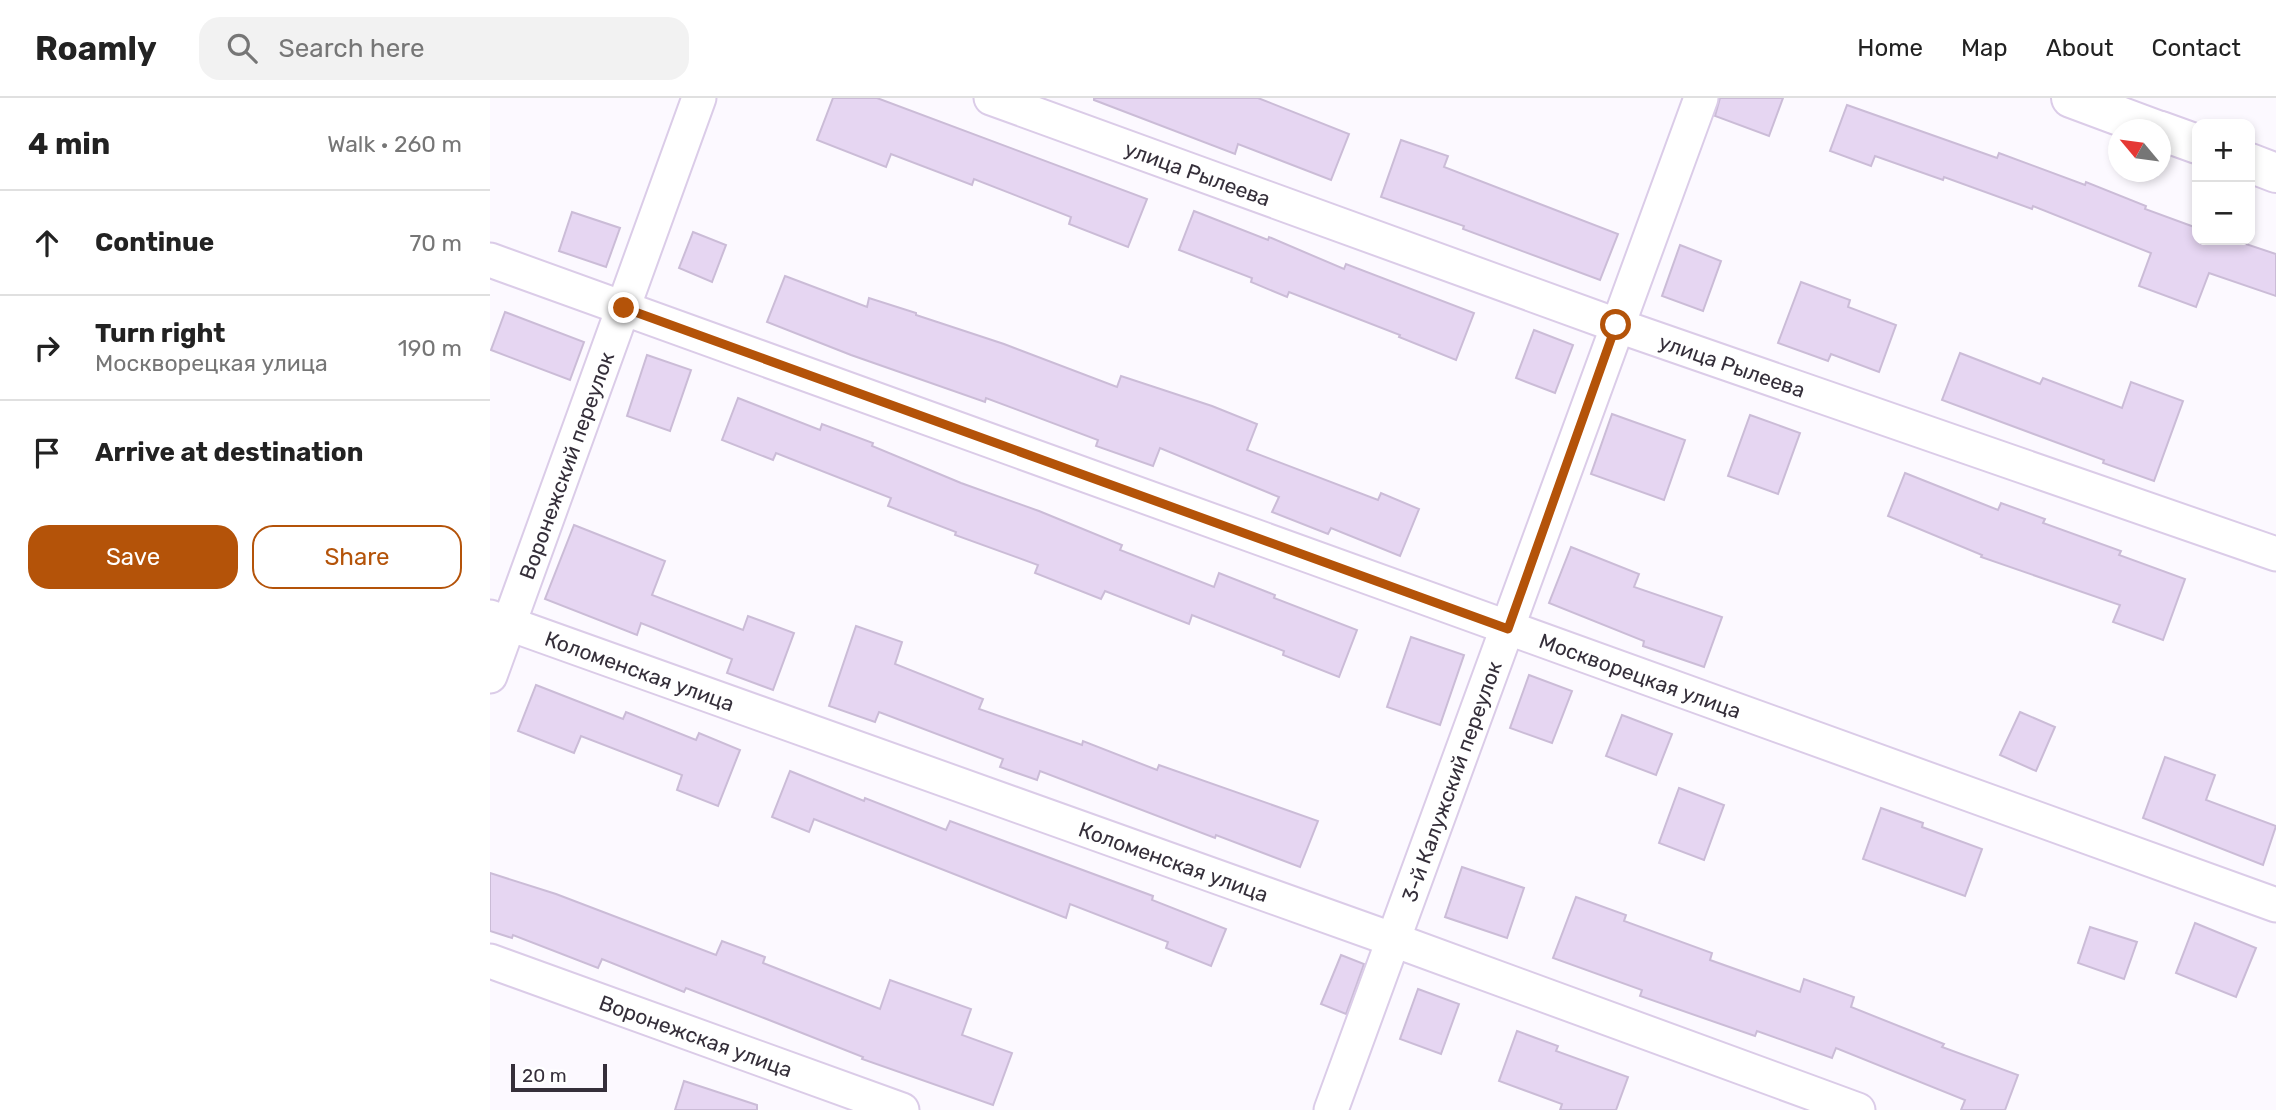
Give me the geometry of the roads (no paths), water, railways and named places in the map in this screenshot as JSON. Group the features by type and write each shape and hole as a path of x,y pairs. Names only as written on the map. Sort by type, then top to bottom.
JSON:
{"street":[{"name":"Воронежский переулок","path":"490,676 499,620 624,308 699,98"},
{"name":"улица Рылеева","path":"991,98 1616,325 2276,554"},
{"name":"3-й Калужский переулок","path":"1331,1110 1701,98"},
{"path":"2071,98 2129,119"},
{"path":"2171,134 2192,142"},
{"path":"2255,165 2276,173"},
{"name":"Москворецкая улица","path":"490,260 2276,905"},
{"name":"Коломенская улица","path":"499,620 1394,940 1858,1110"},
{"name":"Воронежская улица","path":"490,961 902,1110"}]}
